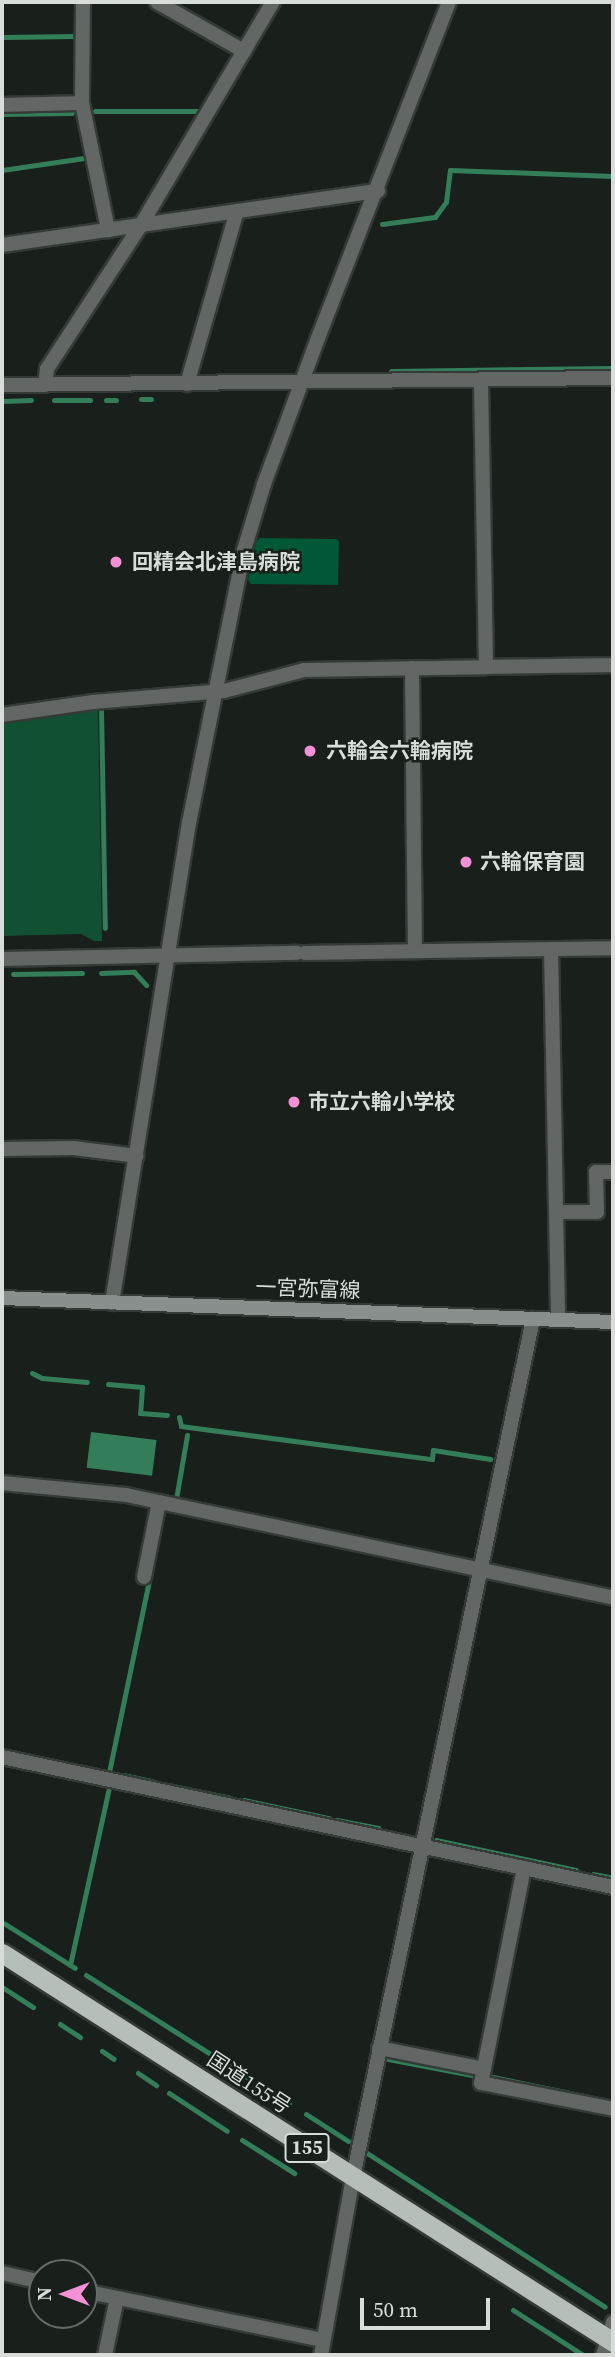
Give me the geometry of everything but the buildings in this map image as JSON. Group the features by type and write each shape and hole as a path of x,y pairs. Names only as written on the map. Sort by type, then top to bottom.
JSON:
{"highway":[{"name":"国道155号","path":"2,1953 610,2340"}],"main road":[{"name":"一宮弥富線","path":"2,1298 613,1322"}],"street":[{"path":"83,2 82,103 108,230"},
{"path":"157,2 244,51"},
{"path":"45,385 47,369 141,225 274,2"},
{"path":"112,1303 170,955 189,823 244,550 264,484 449,2"},
{"path":"2,104 82,103"},
{"path":"2,245 378,191"},
{"path":"187,384 237,211"},
{"path":"2,385 613,378"},
{"path":"481,380 486,667"},
{"path":"2,715 224,691 304,670 613,665"},
{"path":"412,668 415,951"},
{"path":"2,959 613,948"},
{"path":"551,949 558,1320"},
{"path":"2,1149 73,1148 137,1156"},
{"path":"556,1212 597,1212 596,1172 613,1172"},
{"path":"98,2294 322,2348 352,2177 533,1319"},
{"path":"2,1483 126,1495 613,1598"},
{"path":"144,1577 159,1502"},
{"path":"2,1757 613,1887"},
{"path":"524,1868 481,2083 613,2109"},
{"path":"379,2048 484,2069"},
{"path":"2,2273 28,2279"},
{"path":"105,2355 117,2298"}],"shaded area":[{"path":"260,538 336,539 339,541 338,585 251,584 248,580 256,542"},
{"path":"98,708 102,941 94,941 81,934 2,936 2,721"},
{"path":"91,1432 157,1440 152,1476 87,1468"}],"waterway":[{"path":"2,37 77,36"},
{"path":"95,111 202,111 205,106"},
{"path":"2,114 72,113"},
{"path":"2,170 84,158"},
{"path":"382,224 435,217 446,202 450,170 613,176"},
{"path":"391,371 613,368"},
{"path":"141,399 151,399"},
{"path":"2,401 31,400"},
{"path":"54,400 90,400"},
{"path":"106,400 116,400"},
{"path":"101,709 105,928"},
{"path":"101,973 134,972 146,985"},
{"path":"13,974 82,973"},
{"path":"32,1373 42,1378 87,1382"},
{"path":"108,1384 142,1387 140,1413 167,1415"},
{"path":"179,1417 181,1426 188,1427 432,1459 433,1450 490,1459"},
{"path":"176,1499 187,1435"},
{"path":"109,1772 150,1576"},
{"path":"39,1758 98,1770"},
{"path":"123,1775 152,1781"},
{"path":"168,1785 231,1798"},
{"path":"70,1965 109,1787"},
{"path":"244,1800 329,1818"},
{"path":"337,1820 378,1828"},
{"path":"436,1840 576,1870"},
{"path":"593,1874 613,1878"},
{"path":"2,1922 75,1968"},
{"path":"86,1975 248,2078"},
{"path":"2,1987 33,2007"},
{"path":"60,2024 80,2037"},
{"path":"102,2051 114,2059"},
{"path":"388,2059 477,2076"},
{"path":"138,2073 156,2085"},
{"path":"493,2077 589,2097"},
{"path":"262,2087 289,2104"},
{"path":"169,2093 227,2131"},
{"path":"306,2114 348,2141"},
{"path":"242,2140 294,2173"},
{"path":"367,2153 605,2307"},
{"path":"513,2310 583,2355"}],"place":[{"name":"回精会北津島病院","path":"116,562"},
{"name":"六輪会六輪病院","path":"310,751"},
{"name":"六輪保育園","path":"466,862"},
{"name":"市立六輪小学校","path":"294,1102"}]}
